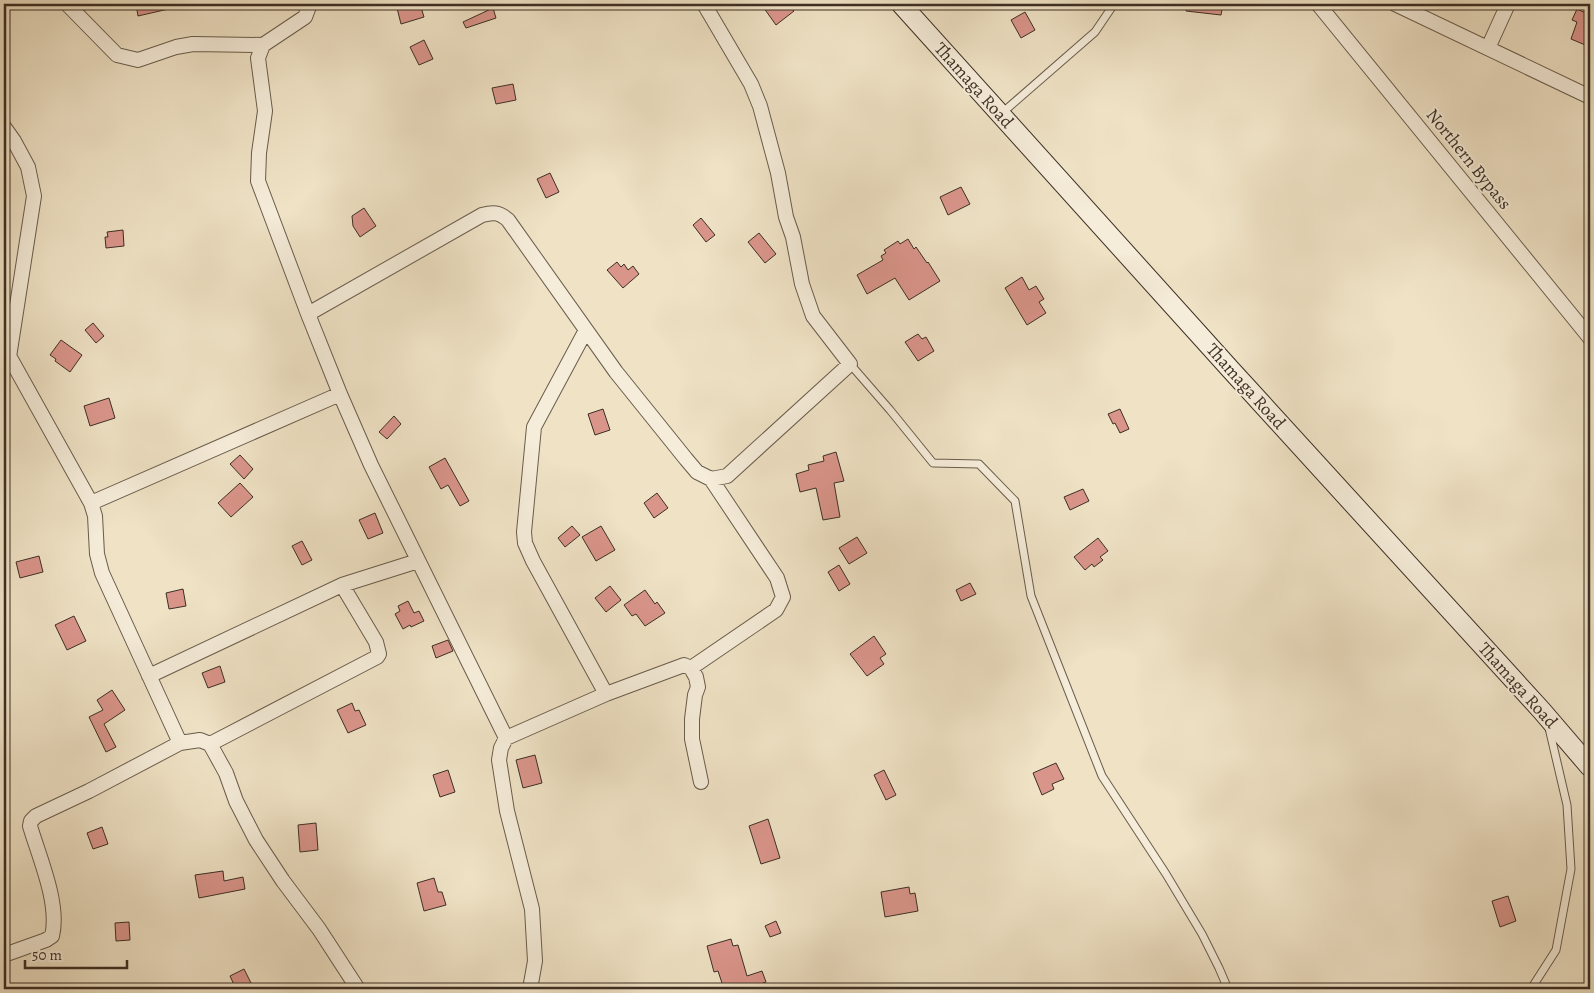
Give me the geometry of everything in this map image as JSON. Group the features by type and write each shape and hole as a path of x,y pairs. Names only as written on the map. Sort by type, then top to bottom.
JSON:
{"main road":[{"name":"Thamaga Road","path":"901,4 1231,370 1546,715 1590,768"}],"street":[{"path":"67,4 117,55 138,60 176,47 193,44 263,45 305,17 310,4"},
{"path":"704,4 751,84 760,106 778,173 786,217 794,237 802,284 813,316 850,364 727,476 711,479"},
{"name":"Northern Bypass","path":"1318,4 1590,338"},
{"path":"1395,4 1590,97"},
{"path":"1488,48 1508,4"},
{"path":"263,45 258,58 265,111 259,153 258,180 308,314 371,464 506,738"},
{"path":"4,127 28,167 34,196 6,352 91,503 95,516 97,554 102,573 180,743"},
{"path":"308,314 482,216 490,213 500,213 508,220 616,372 697,472 711,479 777,578 783,597 776,610 691,668"},
{"path":"586,330 534,427 524,532 525,543 533,561 606,694"},
{"path":"91,503 340,394"},
{"path":"149,676 342,585 418,561"},
{"path":"210,744 377,657 379,654 376,642 342,585"},
{"path":"530,989 536,961 532,910 507,810 499,760 501,748 506,738 606,694 684,665 691,668 696,677 698,687 694,695 692,739 702,782"},
{"path":"4,955 46,940 52,936 54,928 48,882 30,826 31,821 36,816 89,791 180,743 200,740 210,744 226,773 236,801 256,840 282,880 319,929 358,989"}],"lane":[{"path":"1001,114 1095,32 1114,4"},
{"path":"850,364 933,463 979,464 1015,501 1031,596 1102,776 1166,874 1202,934 1228,989"},
{"path":"1532,989 1556,950 1572,869 1567,805 1546,715"}],"building":[{"path":"136,4 173,4 173,8 138,16"},
{"path":"407,4 420,4 424,17 401,24 397,8"},
{"path":"761,4 788,4 794,11 776,25"},
{"path":"1187,4 1223,4 1221,15 1186,11"},
{"path":"493,8 496,18 466,28 463,22"},
{"path":"1577,9 1590,15 1590,47 1571,39 1577,22 1572,20"},
{"path":"1025,12 1035,30 1021,38 1011,20"},
{"path":"424,40 433,59 419,65 410,47"},
{"path":"513,84 516,100 496,104 492,88"},
{"path":"550,173 559,192 546,198 537,179"},
{"path":"961,187 970,204 948,215 940,197"},
{"path":"364,208 376,226 360,237 353,226 352,216"},
{"path":"701,218 715,235 706,242 693,225"},
{"path":"123,230 124,246 106,248 105,237 108,237 107,232"},
{"path":"759,233 776,254 765,263 748,242"},
{"path":"908,239 914,249 916,247 928,262 940,281 909,300 895,278 867,294 857,275 883,260 881,256 886,253 884,250 898,241 900,244"},
{"path":"617,262 621,267 624,264 628,270 633,266 639,274 623,288 607,270"},
{"path":"1022,277 1029,290 1036,286 1044,299 1039,302 1046,313 1027,325 1005,288"},
{"path":"93,323 104,336 96,343 85,330"},
{"path":"918,334 922,339 926,337 934,351 918,361 905,342"},
{"path":"61,340 82,355 70,372 50,355"},
{"path":"109,398 115,418 90,426 84,406"},
{"path":"603,409 610,430 595,435 588,414"},
{"path":"1120,409 1129,429 1120,433 1108,414"},
{"path":"394,416 401,424 387,439 379,432"},
{"path":"836,452 844,481 834,483 840,517 823,520 816,488 800,492 796,474 809,470 808,465 824,461 823,456"},
{"path":"240,455 253,469 244,479 230,464"},
{"path":"445,458 469,501 460,506 448,485 441,489 429,467"},
{"path":"240,483 253,497 231,517 218,503"},
{"path":"1083,489 1089,501 1070,510 1064,497"},
{"path":"657,493 668,508 654,518 644,503"},
{"path":"375,513 383,533 368,539 359,520"},
{"path":"572,526 580,535 565,547 558,538"},
{"path":"601,526 615,550 596,561 582,537"},
{"path":"857,537 867,553 849,564 839,548"},
{"path":"1098,538 1108,551 1100,557 1103,560 1094,567 1092,564 1085,570 1074,557"},
{"path":"302,541 312,560 302,565 292,546"},
{"path":"39,556 43,572 20,578 16,562"},
{"path":"839,565 850,584 839,591 828,572"},
{"path":"970,583 976,594 961,601 956,590"},
{"path":"610,586 621,600 606,612 595,598"},
{"path":"183,589 186,606 169,609 166,593"},
{"path":"645,590 655,604 657,602 665,613 645,626 636,614 632,616 624,605"},
{"path":"408,601 414,613 419,611 424,621 403,629 395,614 400,611 398,606"},
{"path":"74,616 86,641 67,650 55,625"},
{"path":"874,636 886,654 880,658 884,664 867,676 850,654"},
{"path":"448,640 453,651 436,658 432,646"},
{"path":"220,666 225,682 208,688 202,673"},
{"path":"112,690 125,710 104,724 116,747 106,752 89,717 103,710 97,700"},
{"path":"352,703 355,711 359,710 366,725 348,733 337,710"},
{"path":"535,755 542,783 523,788 516,760"},
{"path":"1056,763 1064,779 1052,784 1054,789 1042,795 1033,773"},
{"path":"448,770 455,792 440,797 433,775"},
{"path":"884,770 896,795 886,800 874,775"},
{"path":"768,819 780,858 761,864 749,826"},
{"path":"316,823 318,850 300,852 298,825"},
{"path":"102,827 108,844 93,849 87,833"},
{"path":"223,871 224,881 243,877 245,889 199,898 195,875"},
{"path":"434,878 438,892 442,892 446,905 424,911 417,883"},
{"path":"909,887 910,894 915,893 918,911 885,917 881,892"},
{"path":"1508,896 1516,921 1500,927 1492,901"},
{"path":"776,921 781,933 770,937 765,926"},
{"path":"129,922 130,940 116,941 115,923"},
{"path":"731,939 733,946 738,945 747,976 762,971 766,982 745,989 724,989 718,971 714,972 707,946"},
{"path":"244,969 254,989 236,989 230,976"}]}
